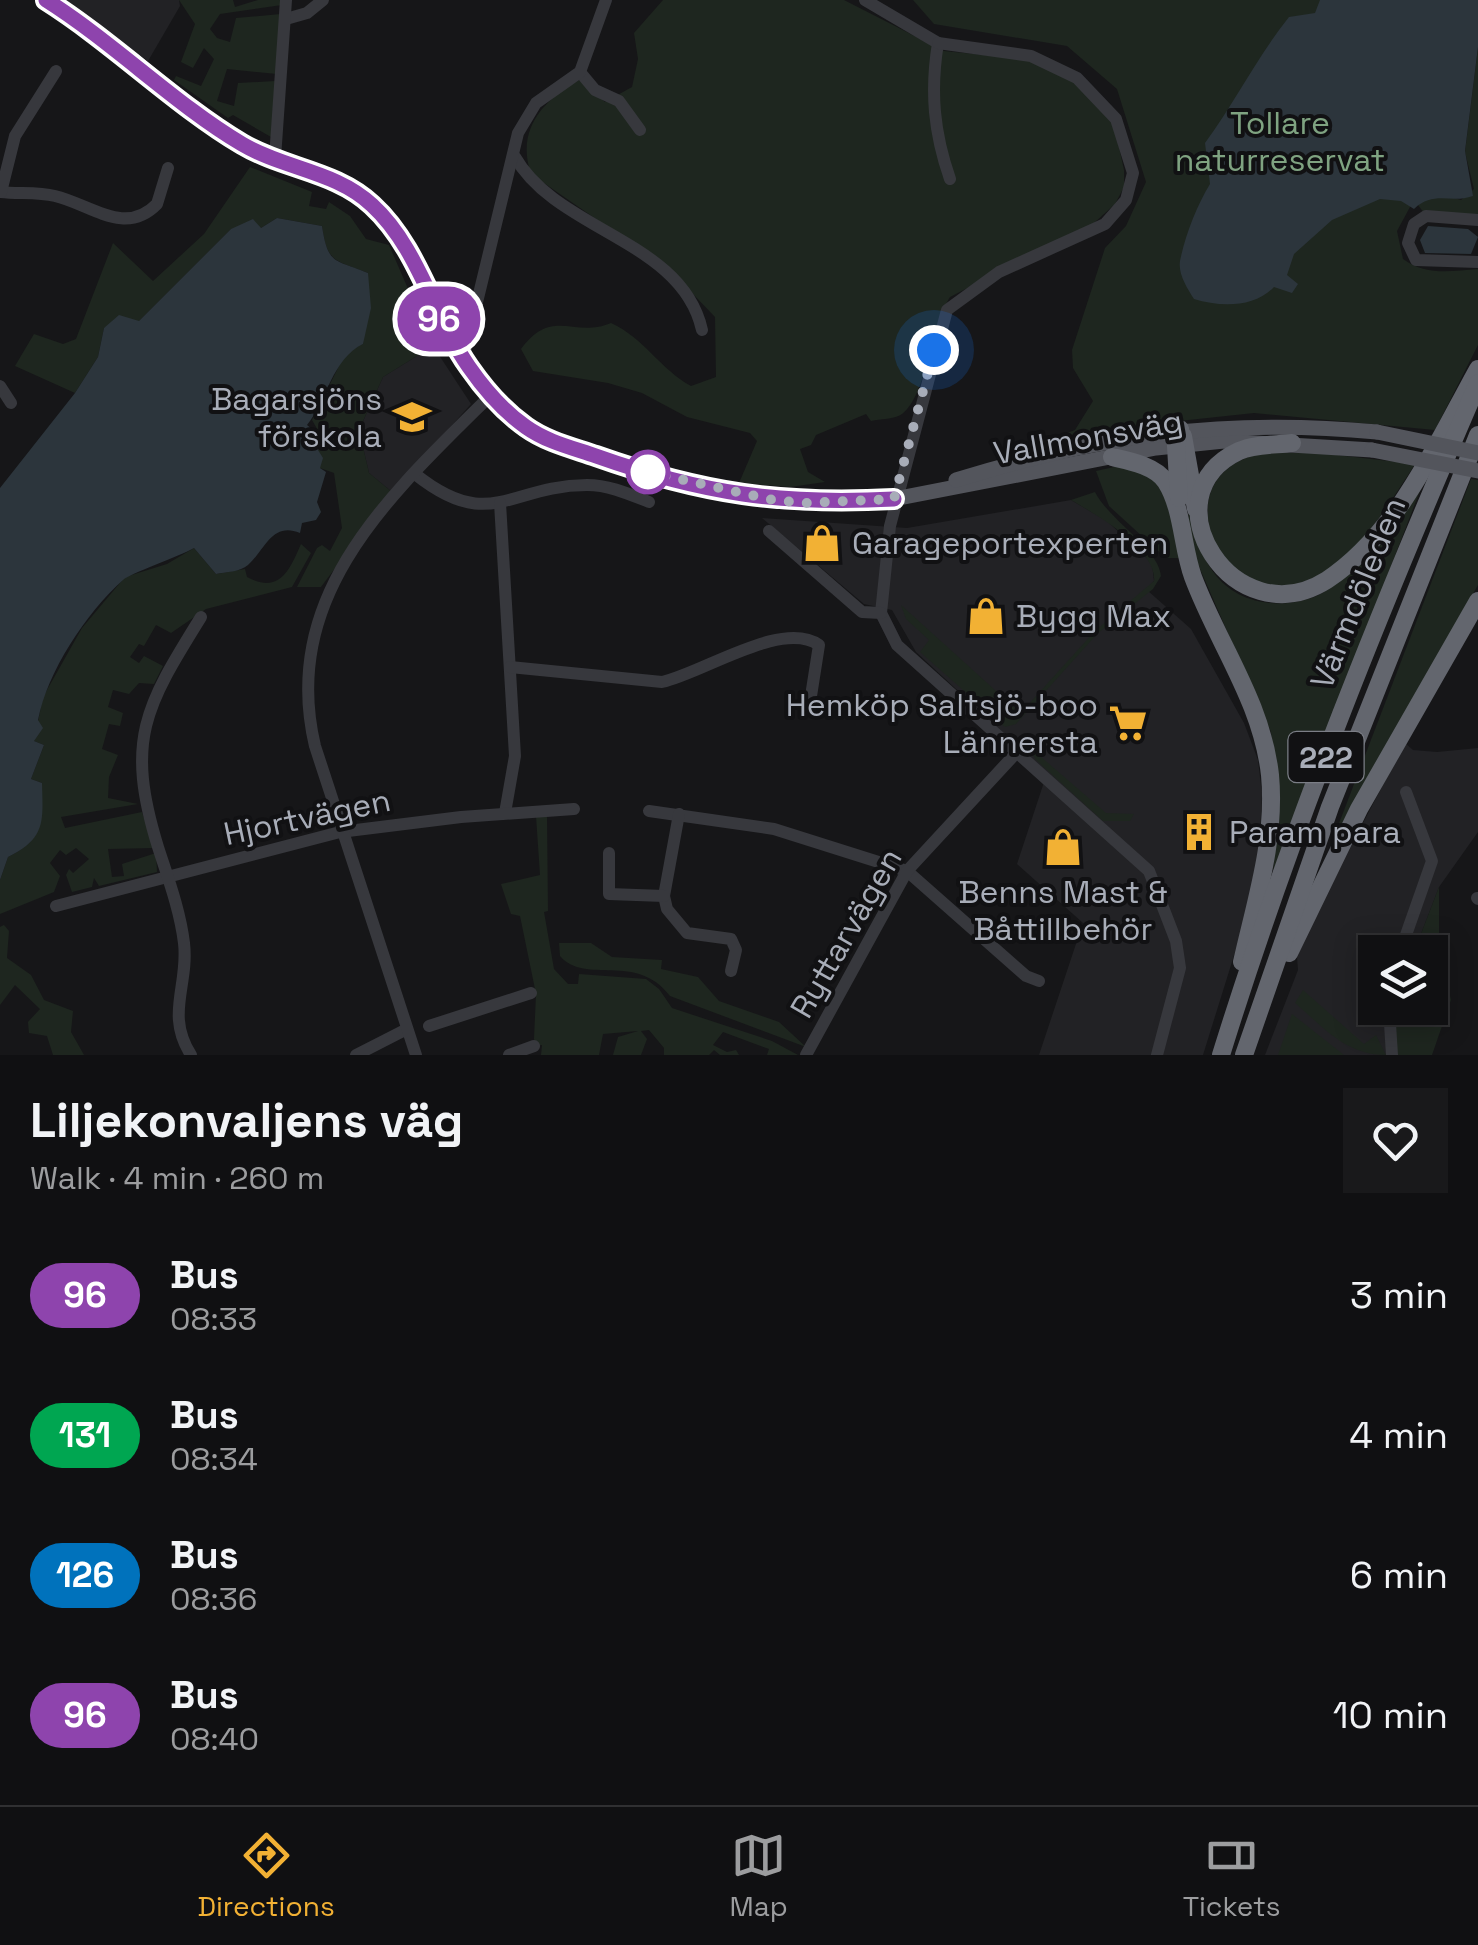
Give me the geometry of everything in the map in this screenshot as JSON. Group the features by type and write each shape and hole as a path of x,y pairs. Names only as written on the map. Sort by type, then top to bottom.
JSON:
{"highway":[{"path":"1181,440 1199,524 1214,562 1238,582 1265,592 1310,589 1346,565 1382,525 1422,470 1478,369"},
{"name":"Värmdöleden","path":"1223,1048 1344,711 1405,552 1478,383"},
{"name":"Värmdöleden","path":"1245,1051 1330,806 1478,435"},
{"path":"1181,440 1182,537"},
{"path":"1199,524 1204,490 1228,458 1242,449 1292,443"},
{"path":"1112,457 1159,474 1175,505 1209,617 1254,708 1270,776 1260,892 1223,1048"},
{"path":"1245,1051 1359,809 1478,602"}],"main road":[{"path":"46,0 132,60 229,136 336,181 374,207 409,254 463,360 490,396 544,438 708,488 805,503 894,499 1087,446 1314,426 1378,432 1478,453"},
{"name":"Vallmonsväg","path":"894,499 1181,440 1260,440 1372,450 1478,471"}],"street":[{"path":"275,158 286,0"},
{"path":"286,18 307,14 323,0"},
{"path":"463,360 518,133 530,112 559,83 580,72 606,0"},
{"path":"865,0 938,44 1031,56 1077,78 1116,119 1133,173 1126,200 1105,224 999,272 947,310 894,499 881,613 897,645 1150,871 1176,942 1180,968 1156,1055"},
{"path":"938,44 931,86 936,129 950,180"},
{"path":"56,71 15,136 0,192 55,196 99,215 136,217 157,204 168,168"},
{"path":"580,72 595,90 619,101 640,130"},
{"path":"515,157 534,186 673,279 694,303 702,330"},
{"path":"1478,220 1426,216 1408,235 1416,260 1478,262"},
{"path":"0,386 10,403"},
{"path":"416,1055 340,832 310,727 307,673 312,634 324,597 342,564 415,474 490,396"},
{"path":"415,474 428,487 452,500 500,503 588,485 648,502"},
{"path":"500,503 515,756 504,814"},
{"path":"769,531 862,612 881,613"},
{"path":"190,1055 176,1022 185,952 168,876 142,790 142,748 152,700 201,617"},
{"path":"510,667 662,682 687,677 784,636 819,645 811,696"},
{"name":"Ryttarvägen","path":"810,1054 906,871 1017,752"},
{"path":"1406,792 1432,861 1406,935"},
{"name":"Hjortvägen","path":"56,906 340,832 574,809"},
{"path":"648,812 774,829 906,871 1026,976 1040,981"},
{"path":"679,814 664,896 667,909 687,933 730,939 736,950 731,970"},
{"path":"609,853 609,894 664,896"},
{"path":"429,1026 531,994"},
{"path":"1390,1025 1392,1055"},
{"path":"356,1055 407,1029"},
{"path":"509,1055 534,1046"}],"shaded area":[{"path":"64,0 179,0 180,6 148,61"},
{"path":"1320,0 1478,0 1478,47 1465,151 1473,196 1429,200 1414,209 1401,201 1380,199 1332,220 1294,254 1287,275 1298,284 1292,293 1274,287 1257,299 1236,304 1194,299 1182,276 1180,261 1192,221 1210,184 1205,143 1289,17 1315,13"},
{"path":"277,218 322,226 334,259 368,273 371,308 363,344 344,359 307,425 324,439 318,450 323,458 320,468 326,472 317,502 321,512 316,520 302,523 300,533 290,530 276,534 241,569 216,574 194,548 123,580 95,609 59,663 38,720 43,728 34,741 44,745 31,779 42,783 40,828 29,843 8,857 0,880 0,488 75,393 98,357 104,328 119,315 139,321 231,229 253,219 261,228"},
{"path":"1428,226 1468,229 1478,237 1471,254 1425,253 1420,240"},
{"name":"Bagarsjöns förskola","path":"433,346 471,404 392,492 369,473 359,430 383,377"},
{"path":"1071,500 1107,521 1152,563 1154,581 1147,590 1191,629 1244,723 1258,760 1262,795 1259,856 1250,904 1203,1055 1039,1055 1083,923 1017,864 1047,773 916,652 892,610 864,604 762,518 907,528"},
{"path":"1405,743 1413,750 1437,752 1478,748 1478,832 1439,887 1421,935 1358,935 1358,1025 1396,1025 1396,1055 1265,1055 1298,970 1297,957 1311,922"}],"green space":[{"path":"179,0 233,0 235,7 258,0 282,0 282,5 220,14 210,29 217,38 230,42 236,18 281,14 277,74 227,69 217,101 234,106 238,83 275,81 271,137 233,115 228,118 174,80 176,76 201,86 214,59 204,48 193,68 181,62 195,24"},
{"path":"663,0 844,0 944,51 1025,59 1074,81 1113,120 1124,170 1124,187 1115,204 1094,223 950,297 917,392 902,414 871,421 866,414 816,435 811,445 800,449 808,472 825,482 790,487 739,483 757,441 750,433 687,417 642,393 608,383 533,371 521,349 543,329 611,323 691,386 716,377 715,317 671,271 531,174 527,158 530,130 536,118 566,88 579,80 605,102 632,87 638,59 634,33"},
{"name":"Tollare naturreservat","path":"913,0 1458,0 1410,207 1397,231 1403,259 1412,264 1439,271 1478,269 1478,345 1435,430 1254,413 1142,425 1070,443 1064,434 1075,430 1093,401 1073,368 1072,350 1105,248 1126,226 1146,182 1117,89 1067,46 934,24"},
{"path":"1478,47 1478,217 1424,213 1418,205 1428,199 1444,196 1461,200 1474,189 1465,152"},
{"path":"250,167 312,192 309,206 326,209 329,202 350,216 366,239 389,245 433,346 383,377 359,430 369,473 392,492 321,587 297,587 317,548 322,545 330,551 342,528 334,473 320,468 318,450 323,439 312,420 346,352 363,344 368,273 330,254 322,226 277,218 261,228 231,229 139,321 104,328 98,357 75,393 15,366 34,334 63,344 76,339 113,243 153,281 204,234"},
{"path":"1264,453 1319,453 1415,464 1371,528 1344,557 1313,578 1280,586 1251,579 1228,563 1213,539 1208,513 1213,487 1231,466"},
{"path":"1184,458 1194,527 1211,569 1225,585 1245,597 1270,603 1302,601 1330,588 1426,475 1273,873 1278,802 1271,732 1197,562 1190,534"},
{"path":"1123,465 1161,482 1182,558 1166,558 1109,506 1096,471"},
{"path":"1471,479 1478,480 1478,585 1333,839"},
{"path":"1095,492 1152,555 1161,576 1153,589 1098,633 1016,724 1005,727 920,652 929,640 906,619 901,605 1017,710 1027,706 1095,631 1154,581 1146,557 1135,545 1109,523 1071,500"},
{"path":"301,544 311,553 292,587 206,609 171,633 156,625 144,646 139,644 130,657 139,663 144,656 163,666 154,684 139,683 129,694 113,690 108,707 123,713 120,726 109,724 102,749 118,755 109,777 108,798 138,804 61,817 65,828 142,812 154,848 108,849 112,877 124,876 122,864 156,853 157,872 99,886 94,878 92,887 72,892 66,875 69,869 73,873 89,859 76,848 66,855 60,850 50,863 60,876 54,892 0,914 0,880 8,857 29,843 41,818 42,783 31,779 44,745 34,741 43,697 82,628 125,577 167,564 194,548 216,574 245,569 247,577 268,583 288,570"},
{"path":"1034,741 1041,749 1040,756 1106,813 1134,814 1130,821 1103,821 1036,760 1032,753"},
{"path":"547,815 548,911 544,912 554,969 568,984 578,984 579,974 646,979 659,989 672,1008 772,1041 798,1055 767,1055 769,1049 723,1032 713,1045 727,1052 736,1050 739,1055 720,1055 714,1050 709,1055 664,1055 664,1048 649,1030 641,1031 647,1039 641,1055 613,1055 618,1037 638,1031 603,1034 599,1055 541,1055 542,1045 536,1046 534,1039 536,994 520,916 511,914 501,884 540,875 536,816"},
{"path":"1439,887 1439,935 1421,935"},
{"path":"4,925 9,931 7,958 31,975 44,1000 73,1011 71,1032 84,1055 53,1055 47,1036 29,1033 28,1022 40,1009 15,985 0,1005 0,927"},
{"path":"559,943 591,943 612,957 662,960 661,969 698,977 719,1001 779,1022 806,1047 670,996 642,975 583,969 571,964 560,956"},
{"path":"1303,990 1364,1044 1376,1035 1386,1055 1347,1045 1326,1030 1295,1003"},
{"path":"1292,1014 1344,1055 1278,1055"},
{"path":"1396,1025 1442,1025 1432,1055 1396,1055"}],"bus line":[{"name":"96","path":"46,0 86,25 229,136 264,155 359,193 395,231 463,360 490,396 528,429 623,465 740,496 805,503 894,499"}],"place":[{"name":"Bagarsjöns förskola","path":"412,417"},
{"name":"Garageportexperten","path":"822,543"},
{"name":"Bygg Max","path":"986,616"},
{"name":"Hemköp Saltsjö-boo Lännersta","path":"1128,723"},
{"name":"Param para","path":"1199,832"},
{"name":"Benns Mast & Båttillbehör","path":"1063,847"}],"route":[{"path":"648,472 740,496 773,500 805,503 894,499 934,350"}]}
